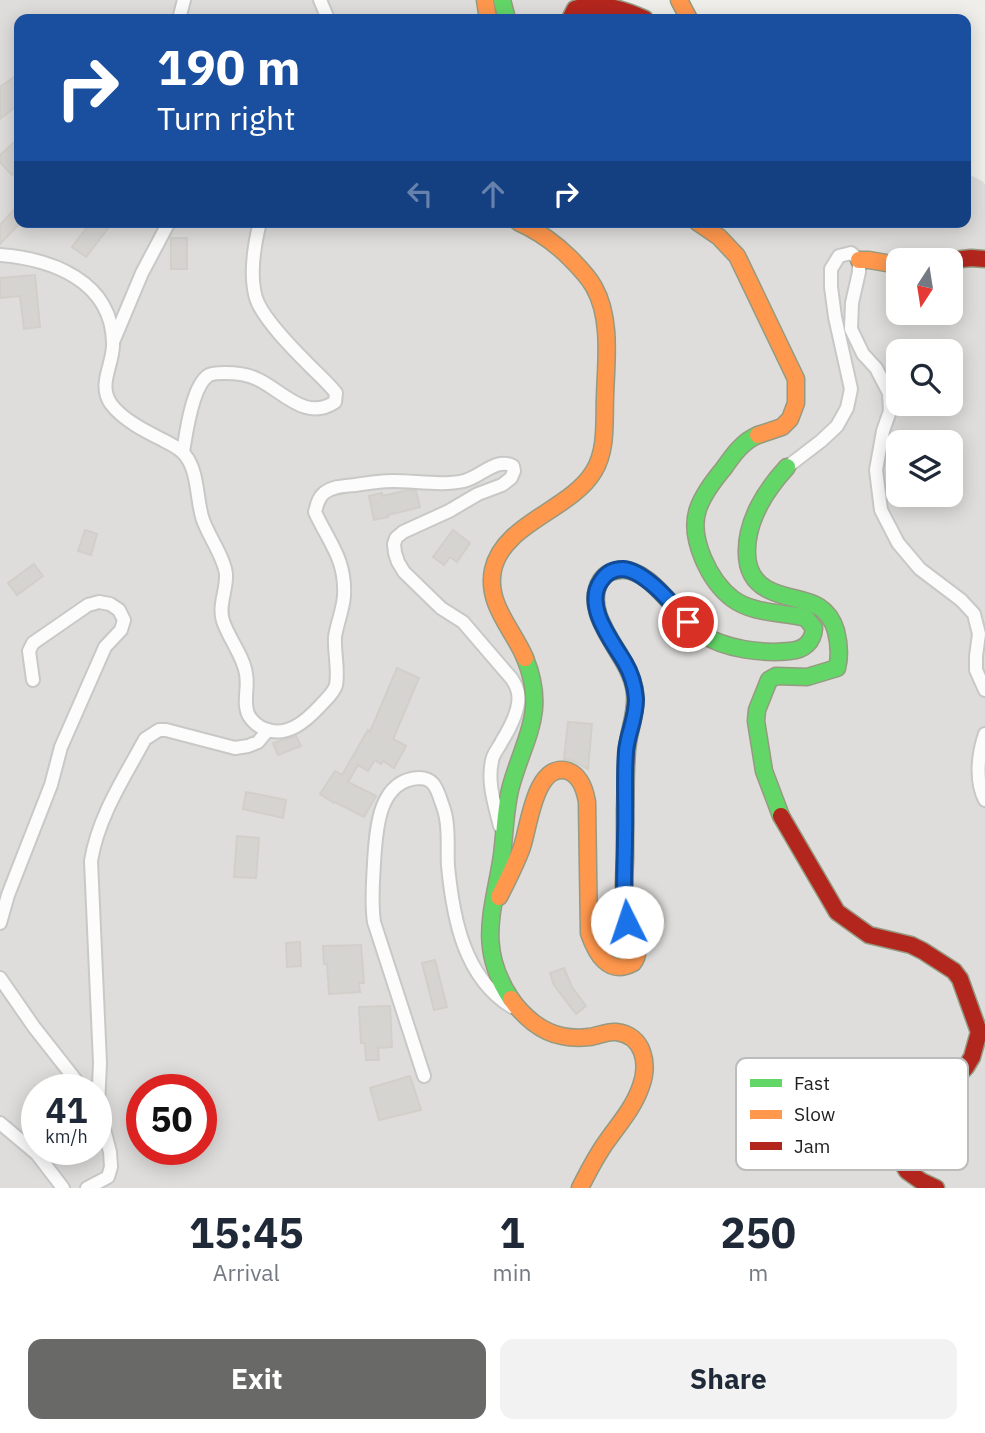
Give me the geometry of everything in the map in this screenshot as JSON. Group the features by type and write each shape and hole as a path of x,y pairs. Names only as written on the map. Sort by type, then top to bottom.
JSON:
{"main road":[{"path":"572,14 585,2 599,1 616,4 635,14"},
{"path":"532,228 557,244 584,272 597,292 602,306 606,362 602,447 596,469 587,481 575,494 532,522 509,542 497,557 492,573 492,594 529,666 534,683 535,705 524,752 511,788 488,922 490,948 505,990 539,1027 561,1036 576,1038 620,1032 641,1046 645,1064 636,1096 600,1150 580,1188"},
{"path":"488,922 522,848 538,789 545,777 554,770 565,770 576,775 583,785 586,799 589,933 595,950 604,961 616,967 627,967 635,962 638,954 627,922 624,895 626,750 634,720 636,695 631,676 604,629 595,602 597,586 605,574 620,569 634,571 670,601 703,635 717,642 780,652 797,650 807,646 812,640 814,630 812,623 806,618 746,606 735,600 705,562 696,540 696,514 723,468 746,441 786,423 794,412 797,395 796,379 737,256 719,237 706,228"},
{"path":"859,260 869,258 886,264"},
{"path":"963,259 985,259"},
{"path":"787,467 764,497 753,518 747,549 748,569 755,580 766,589 817,603 825,609 835,625 839,662 837,668 820,674 807,677 776,676 769,680 757,710 756,721 764,771 781,815 837,912 869,935 911,944 954,971 960,979 979,1032 968,1064"},
{"path":"905,1170 936,1188"}],"street":[{"path":"113,342 142,273 166,228"},
{"path":"183,452 194,400 201,384 209,375 232,373 256,378 283,397 312,409 335,402 336,393 330,385 282,336 261,310 256,299 253,256 259,228"},
{"path":"787,467 821,441 836,426 847,408 851,389 835,317 831,269 839,256 851,253 859,260 851,329 863,354 876,368 889,393 890,411 883,431 876,470 881,510 898,543 919,569 961,600 974,614 979,634 976,670 985,690"},
{"path":"0,255 23,257 53,265 92,290 104,305 113,342 105,393 122,415 183,452 190,462 203,520 226,574 222,618 243,662 247,708 250,718 258,726 277,732 298,725 310,717 336,686 335,638 344,599 344,579 340,559 315,512 318,501 325,493 339,486 390,481 464,481 496,464 506,462 513,466 511,478 502,485 478,494 403,532 394,544 398,562 404,572 441,608 463,622 518,689 517,709 492,756 490,769 495,806 504,840"},
{"path":"0,923 8,894 51,785 61,747 105,647 121,630 124,620 119,610 110,604 99,602 88,605 33,643 29,650 33,680"},
{"path":"99,1074 91,861 100,824 145,739 152,734 166,730 235,748 248,747 258,742 268,730"},
{"path":"985,734 979,764 980,789 985,800"},
{"path":"424,1076 374,922 371,902 377,828 384,804 397,785 413,778 426,778 431,780 438,790 446,817 452,903 471,962 489,990 527,1016"},
{"path":"0,978 33,1027 71,1074"},
{"path":"0,1123 37,1154 63,1188"},
{"path":"87,1188 108,1177 111,1165"}],"shaded area":[{"path":"0,0 607,0 636,14 14,14 14,228 971,228 971,176 985,184 985,1188 0,1188"}],"building":[{"path":"14,77 14,108 0,119 0,87"},
{"path":"14,142 12,175 0,162 0,155"},
{"path":"14,210 15,228 0,244 0,225"},
{"path":"86,228 108,228 86,257 72,247"},
{"path":"171,238 187,238 187,269 171,269"},
{"path":"35,275 40,327 24,329 20,296 0,298 0,278"},
{"path":"416,491 420,507 374,520 369,496"},
{"path":"85,530 97,534 91,555 78,551"},
{"path":"453,530 470,543 457,562 450,557 444,565 433,557"},
{"path":"34,564 43,576 17,595 8,583"},
{"path":"397,668 419,678 393,739 406,746 394,768 383,761 381,764 375,760 368,771 358,765 348,782 376,796 364,817 320,794 335,771 342,775 368,730 370,732"},
{"path":"568,722 592,724 588,769 564,759"},
{"path":"296,736 301,746 278,755 273,743"},
{"path":"246,792 286,800 283,818 243,809"},
{"path":"237,836 259,838 256,878 234,877"},
{"path":"300,942 301,966 287,967 286,943"},
{"path":"361,945 364,983 359,983 360,992 329,994 323,946"},
{"path":"435,960 447,1007 434,1010 422,963"},
{"path":"564,968 572,987 586,1006 576,1014 554,985 550,973"},
{"path":"390,1006 392,1047 378,1048 379,1060 366,1060 365,1043 361,1043 359,1007"},
{"path":"410,1076 421,1110 379,1120 370,1088"}],"traffic: fast":[{"path":"502,0 506,14"},
{"path":"619,570 631,571 653,584 693,626 711,639 744,649 768,652 795,650 807,644 814,628 806,618 759,610 733,599 716,582 699,546 696,520 703,498 739,449 758,435"},
{"path":"781,816 764,771 756,721 757,710 769,680 776,676 807,677 837,668 839,654 836,631 824,611 816,605 767,589 751,573 747,551 754,516 768,491 787,467"},
{"path":"511,999 494,962 490,928 509,794 532,724 534,709 534,694 525,658"}],"traffic: slow":[{"path":"485,0 487,14"},
{"path":"679,0 686,14"},
{"path":"525,658 493,594 493,570 499,554 510,540 583,485 598,463 604,435 607,341 600,299 589,279 558,247 529,228"},
{"path":"706,228 719,237 737,256 796,379 796,403 790,419 782,427 758,435"},
{"path":"859,260 886,263"},
{"path":"499,897 520,853 541,785 548,776 557,771 568,771 584,788 587,802 589,933 592,941 604,960 617,967 624,966 633,963 637,955 632,932"},
{"path":"511,999 533,1022 554,1034 583,1038 616,1032 633,1039 642,1052 644,1069 638,1094 599,1152 580,1188"}],"traffic: jam":[{"path":"572,14 575,9 593,6 619,9 632,14"},
{"path":"963,259 985,259"},
{"path":"619,570 609,573 601,580 596,591 596,602 603,626 630,674 635,693 626,758 624,887 626,914 632,932"},
{"path":"781,816 837,912 869,935 911,945 954,971 960,979 979,1032 968,1064"},
{"path":"906,1170 936,1188"}],"route":[{"path":"627,922 624,895 626,750 634,720 636,695 625,663 604,629 595,602 597,586 605,574 620,569 634,571 670,601 688,622"}]}
